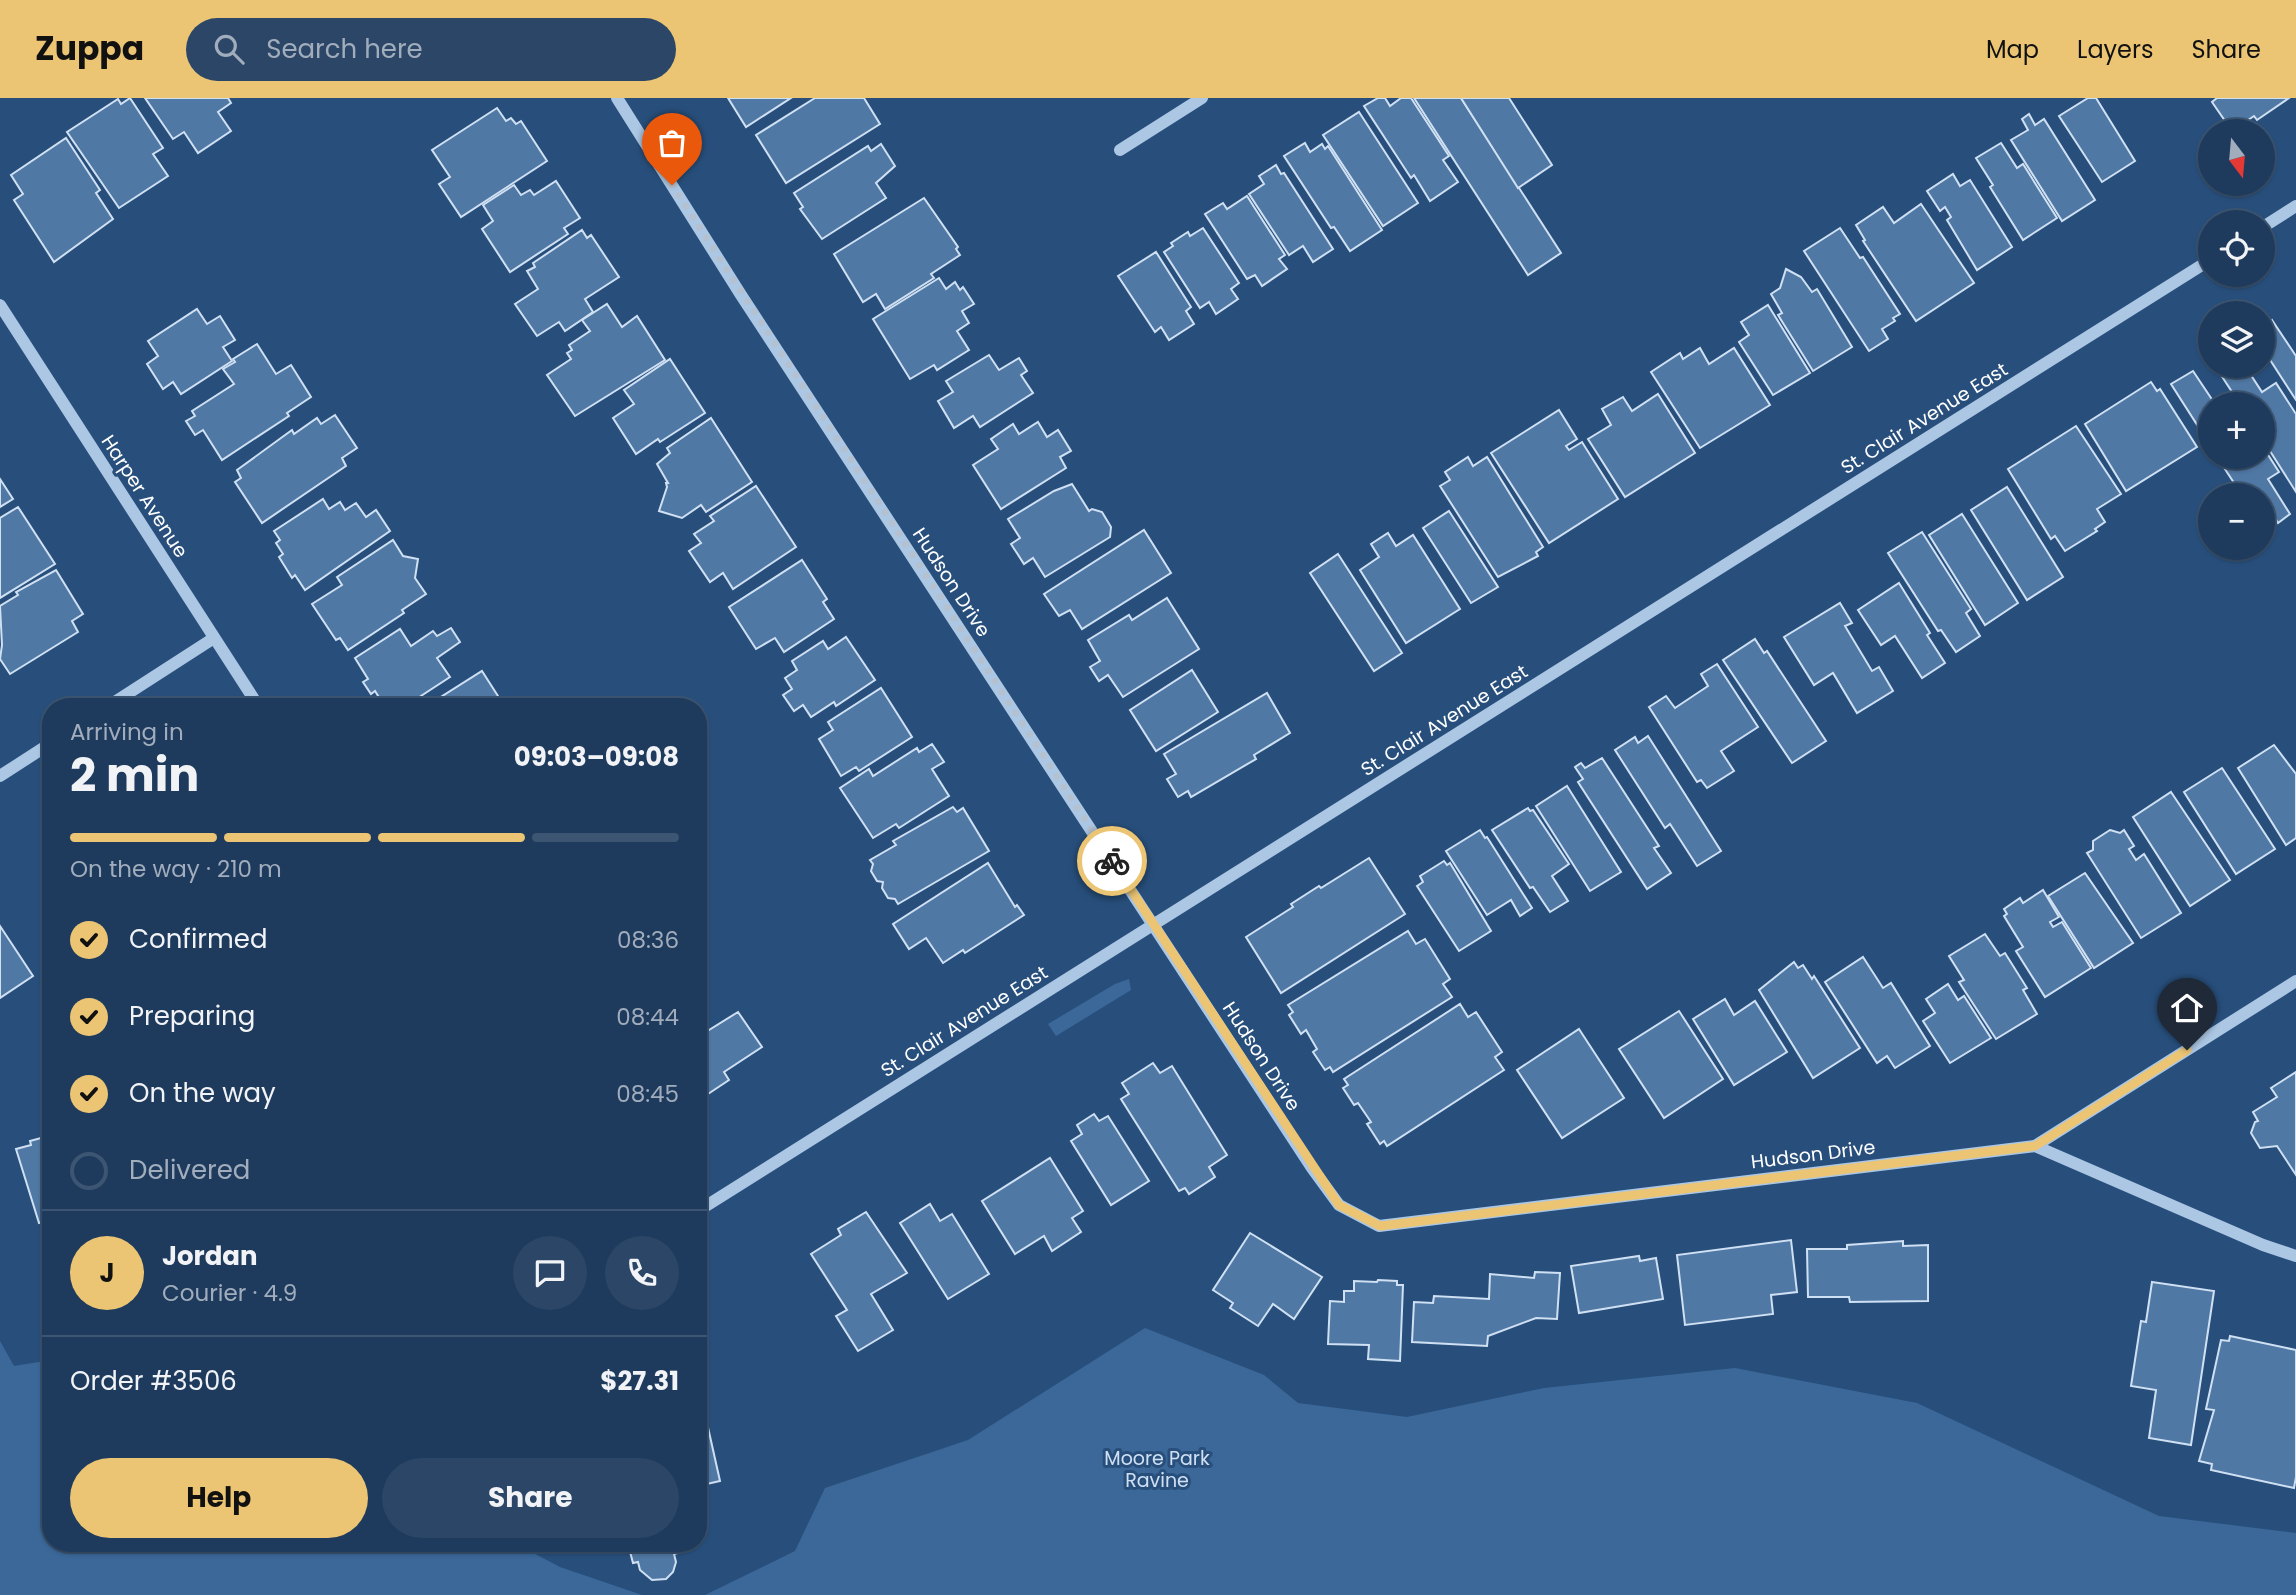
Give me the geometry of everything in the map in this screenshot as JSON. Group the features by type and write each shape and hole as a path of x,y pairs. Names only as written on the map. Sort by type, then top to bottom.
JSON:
{"street":[{"name":"Hudson Drive","path":"617,98 741,295 1339,1205 1380,1226 2035,1146"},
{"path":"1120,150 1202,98"},
{"path":"2275,219 2296,206"},
{"name":"St. Clair Avenue East","path":"707,1205 2198,268"},
{"name":"Harper Avenue","path":"0,306 253,698"},
{"path":"121,698 214,638"},
{"path":"0,776 42,749"},
{"path":"2035,1146 2296,981"},
{"path":"2035,1146 2263,1245 2296,1256"}],"green space":[{"path":"1129,979 1131,990 1056,1036 1048,1024 1115,984"},
{"name":"Moore Park Ravine","path":"1145,1328 1264,1375 1298,1403 1407,1417 1544,1388 1735,1368 1917,1403 2159,1516 2296,1533 2296,1595 705,1595 795,1551 825,1488 968,1440"},
{"path":"0,1341 14,1366 42,1361 42,1552 531,1552 560,1567 642,1595 0,1595"}],"building":[{"path":"130,98 163,148 153,154 168,176 119,208 67,132 118,99 121,104"},
{"path":"145,98 228,98 231,103 218,112 231,131 198,153 184,132 173,139"},
{"path":"728,98 791,98 746,127"},
{"path":"815,98 864,98 880,124 786,183 756,135"},
{"path":"1378,98 1385,98 1390,106 1401,98 1411,98 1449,156 1443,160 1458,182 1430,201 1414,175 1411,178 1364,106"},
{"path":"1414,98 1461,98 1561,253 1528,275"},
{"path":"1461,98 1509,98 1552,165 1518,188"},
{"path":"2088,98 2096,98 2135,161 2102,182 2059,116"},
{"path":"2217,98 2289,98 2258,119 2254,116 2250,119 2224,119 2212,102"},
{"path":"497,108 506,121 511,118 516,124 521,121 547,161 461,217 439,184 450,177 432,150"},
{"path":"1359,112 1418,203 1383,226 1323,135"},
{"path":"2029,114 2035,125 2044,119 2095,200 2062,221 2011,140 2028,130 2022,119"},
{"path":"66,138 100,190 96,193 113,219 54,262 14,200 23,194 11,175"},
{"path":"1305,143 1310,152 1322,144 1325,149 1328,146 1382,230 1350,251 1334,227 1331,228 1284,156"},
{"path":"2001,143 2017,168 2023,164 2057,218 2023,240 1990,187 1993,185 1976,158"},
{"path":"881,144 895,166 876,183 886,198 822,239 800,209 803,207 794,193 868,146 871,151"},
{"path":"1276,165 1281,174 1284,173 1333,249 1313,262 1303,246 1289,255 1249,194 1264,184 1259,176"},
{"path":"1953,174 1960,186 1970,180 2012,247 1977,270 1947,220 1951,217 1945,207 1940,211 1927,191"},
{"path":"556,181 580,218 564,228 568,234 510,272 482,229 493,221 483,205 514,185 521,195 530,190 534,195"},
{"path":"1247,196 1285,255 1279,259 1287,269 1262,286 1255,275 1247,279 1205,214 1223,203 1227,209"},
{"path":"924,198 958,247 956,249 960,255 931,274 934,278 885,309 876,294 863,302 834,254"},
{"path":"1921,204 1974,283 1916,321 1863,241 1865,240 1856,225 1883,207 1894,223"},
{"path":"1203,228 1239,283 1231,289 1238,299 1216,314 1209,302 1200,308 1164,252 1173,246 1171,243 1188,232 1190,236"},
{"path":"1840,228 1860,258 1863,257 1900,314 1893,318 1895,321 1882,329 1888,339 1869,351 1804,251"},
{"path":"582,230 587,238 591,235 619,277 585,299 593,312 565,331 559,322 537,336 515,304 538,289 527,271 535,267 533,263"},
{"path":"1156,252 1191,307 1186,311 1194,324 1169,340 1161,327 1155,332 1118,276"},
{"path":"1786,269 1801,277 1812,292 1817,289 1852,347 1813,371 1778,315 1782,313 1771,294 1780,288"},
{"path":"939,278 946,289 955,282 960,290 963,287 974,304 962,311 969,323 957,331 969,350 937,370 934,365 910,379 873,319"},
{"path":"607,304 622,327 637,316 665,360 575,416 547,375 571,359 567,353 572,350 569,345 590,331 582,320"},
{"path":"1768,305 1810,373 1773,395 1739,342 1749,335 1741,322"},
{"path":"197,309 207,324 220,316 235,340 223,347 232,361 181,394 173,382 163,389 147,364 158,356 148,341"},
{"path":"2275,324 2296,356 2296,400 2275,368"},
{"path":"257,344 276,374 291,365 311,397 287,413 289,416 222,460 203,430 195,435 186,421 195,416 192,411 234,384 223,369 235,362 233,359"},
{"path":"1700,348 1709,364 1734,348 1770,405 1700,448 1651,372 1680,353 1683,359"},
{"path":"989,355 999,370 1019,358 1027,371 1021,375 1033,393 980,427 973,416 954,428 938,401 953,392 946,381"},
{"path":"670,359 705,413 636,454 613,418 634,404 624,390"},
{"path":"2193,371 2207,392 2198,392 2198,426 2171,384"},
{"path":"2223,378 2253,378 2262,392 2232,392"},
{"path":"2151,382 2157,391 2160,389 2197,447 2126,491 2085,424"},
{"path":"2276,383 2296,414 2296,492 2275,459 2275,392 2262,392"},
{"path":"1658,394 1695,453 1625,497 1588,439 1611,425 1602,409 1623,397 1632,411"},
{"path":"1559,410 1577,439 1566,446 1569,450 1582,442 1618,499 1549,543 1491,453"},
{"path":"335,415 357,448 342,458 346,466 262,523 235,482 241,478 237,470 292,430 294,434 317,418 321,424"},
{"path":"711,418 752,482 706,512 701,505 682,518 659,511 668,483 657,464 670,453 667,448"},
{"path":"1038,422 1047,437 1058,430 1071,451 1060,457 1066,468 1001,509 973,465 998,449 991,439 1013,424 1019,434"},
{"path":"2076,426 2121,494 2097,509 2105,522 2095,529 2097,531 2065,551 2055,536 2051,539 2008,469"},
{"path":"1468,457 1473,466 1487,457 1543,547 1536,552 1538,556 1498,577 1440,486 1450,480 1445,472"},
{"path":"2275,466 2279,472 2268,479 2271,483 2234,483 2225,469 2275,469"},
{"path":"0,479 13,499 0,507"},
{"path":"1072,484 1089,511 1092,509 1102,512 1111,527 1110,537 1045,577 1033,558 1024,564 1011,544 1020,538 1008,519 1054,491"},
{"path":"756,486 796,547 733,589 723,573 710,582 689,551 701,543 694,534 714,521 710,516"},
{"path":"2007,487 2063,577 2027,600 1971,510"},
{"path":"2275,490 2290,514 2278,523 2275,518"},
{"path":"323,499 329,509 340,502 345,510 356,503 366,517 376,510 390,531 305,590 295,575 292,578 279,557 283,554 276,543 280,540 274,531"},
{"path":"18,507 55,564 0,598 0,518"},
{"path":"1449,511 1498,587 1471,603 1423,528"},
{"path":"1962,514 2018,603 1985,625 1929,535"},
{"path":"1144,530 1171,573 1082,629 1070,610 1059,616 1044,594"},
{"path":"1922,532 1971,609 1966,613 1980,636 1956,652 1941,630 1938,631 1888,553"},
{"path":"1388,533 1396,546 1413,535 1460,609 1406,643 1360,570 1379,557 1371,544"},
{"path":"393,540 403,556 418,559 415,578 426,594 402,610 404,613 348,650 340,638 336,640 312,604 342,585 337,577"},
{"path":"1338,554 1402,653 1374,671 1310,573"},
{"path":"802,560 827,599 823,602 834,619 784,652 775,638 756,649 729,607"},
{"path":"56,570 83,614 72,621 78,632 10,674 0,659 0,606 18,595 16,592"},
{"path":"1899,583 1945,663 1922,678 1895,636 1881,645 1858,610"},
{"path":"1167,598 1199,649 1123,697 1108,675 1099,681 1090,667 1100,661 1088,640 1129,615 1132,620"},
{"path":"1840,603 1852,623 1845,626 1872,671 1879,667 1893,691 1857,713 1833,673 1814,685 1784,637"},
{"path":"451,628 460,642 437,658 450,677 418,698 379,698 375,691 371,694 363,682 368,679 355,658 400,629 411,646 433,631 437,636"},
{"path":"846,637 875,680 836,706 834,702 811,717 803,705 794,711 783,695 792,689 785,678 797,670 792,661 823,641 828,649"},
{"path":"1755,639 1764,653 1767,651 1826,741 1792,763 1723,660"},
{"path":"1717,664 1758,727 1721,751 1734,771 1707,788 1701,780 1697,782 1649,707 1666,696 1675,708 1708,686 1701,674"},
{"path":"1192,670 1218,712 1156,751 1130,710"},
{"path":"482,671 499,698 439,698"},
{"path":"881,688 912,737 859,771 856,767 841,776 819,739 833,730 828,722"},
{"path":"1267,693 1290,733 1254,755 1256,759 1191,797 1188,791 1178,797 1167,779 1176,774 1164,754"},
{"path":"1648,736 1721,851 1697,866 1670,824 1665,828 1615,750 1635,737 1638,743"},
{"path":"932,744 944,762 932,769 949,796 899,828 896,824 873,838 840,788 869,769 873,776 917,748 919,752"},
{"path":"2274,745 2296,774 2296,838 2286,845 2238,768"},
{"path":"1602,758 1659,846 1654,848 1671,873 1647,889 1578,782 1583,779 1575,767 1581,763 1585,768"},
{"path":"2222,768 2275,849 2236,874 2184,792"},
{"path":"1567,786 1621,872 1590,891 1536,806"},
{"path":"2171,792 2230,880 2190,906 2133,817"},
{"path":"953,807 957,812 963,808 989,851 898,904 895,899 888,898 882,888 883,882 877,881 871,871 873,864 870,860 896,845 893,841"},
{"path":"1528,808 1533,810 1569,864 1552,876 1568,901 1550,912 1533,887 1530,888 1492,830"},
{"path":"1480,830 1532,908 1520,916 1511,900 1487,915 1446,851"},
{"path":"2110,830 2120,833 2124,830 2134,846 2129,849 2136,860 2144,854 2181,913 2141,938 2087,853 2093,850 2093,841"},
{"path":"1369,858 1405,914 1281,993 1246,937 1293,907 1291,904 1319,886 1321,888"},
{"path":"1444,861 1447,865 1450,863 1491,931 1459,951 1417,886 1423,882 1420,876"},
{"path":"988,863 1015,907 1017,905 1024,915 965,953 963,950 943,963 926,938 909,949 893,924"},
{"path":"2085,873 2133,943 2094,968 2048,896"},
{"path":"2043,890 2059,917 2050,922 2053,927 2062,922 2091,968 2045,997 2016,951 2023,947 2004,916 2007,914 2004,909 2020,898 2023,903"},
{"path":"0,926 33,976 0,998"},
{"path":"1408,931 1416,944 1425,939 1450,979 1443,984 1452,997 1333,1072 1330,1067 1325,1070 1313,1052 1317,1049 1306,1030 1301,1034 1289,1015 1293,1012 1288,1005"},
{"path":"1985,934 2000,956 2005,953 2027,988 2023,990 2037,1014 1996,1039 1959,982 1964,980 1949,956"},
{"path":"1863,957 1883,988 1891,983 1930,1046 1895,1068 1887,1056 1877,1063 1825,982"},
{"path":"1794,962 1798,968 1803,965 1812,979 1814,976 1860,1048 1813,1078 1759,990"},
{"path":"1948,984 1958,1000 1964,996 1991,1038 1950,1063 1923,1021 1935,1013 1926,999"},
{"path":"1725,999 1734,1015 1755,1001 1787,1052 1734,1085 1693,1019"},
{"path":"1460,1004 1468,1017 1476,1012 1502,1052 1495,1057 1504,1070 1387,1146 1384,1141 1380,1144 1367,1124 1371,1122 1358,1103 1354,1105 1343,1088 1348,1085 1344,1079"},
{"path":"1679,1011 1723,1079 1664,1118 1619,1049"},
{"path":"738,1012 762,1047 724,1072 729,1080 707,1095 707,1031"},
{"path":"1579,1029 1624,1098 1562,1138 1517,1070"},
{"path":"1153,1063 1160,1073 1172,1066 1227,1155 1209,1167 1215,1177 1189,1194 1185,1188 1179,1191 1121,1099 1129,1094 1122,1083"},
{"path":"2296,1072 2296,1175 2277,1146 2260,1148 2251,1133 2258,1121 2253,1112 2277,1097 2271,1088"},
{"path":"1094,1114 1099,1121 1108,1116 1149,1181 1111,1205 1071,1141 1082,1134 1077,1125"},
{"path":"42,1138 42,1222 39,1223 16,1149 31,1145 30,1141"},
{"path":"1050,1158 1083,1211 1072,1218 1081,1232 1052,1251 1044,1236 1015,1254 982,1201"},
{"path":"930,1204 940,1221 952,1214 989,1274 948,1299 900,1223"},
{"path":"866,1212 907,1273 871,1294 893,1330 858,1351 836,1316 847,1310 811,1254 841,1235 838,1229"},
{"path":"1250,1233 1322,1277 1294,1319 1273,1304 1258,1326 1230,1308 1233,1303 1213,1290"},
{"path":"1791,1240 1797,1292 1771,1295 1773,1314 1685,1325 1677,1255"},
{"path":"1903,1241 1903,1246 1928,1245 1928,1301 1850,1302 1849,1297 1808,1297 1807,1249 1847,1249 1847,1245"},
{"path":"1639,1256 1640,1261 1656,1258 1663,1299 1579,1313 1571,1266"},
{"path":"1535,1272 1560,1273 1557,1319 1536,1318 1488,1336 1487,1346 1412,1342 1414,1302 1433,1303 1434,1296 1489,1299 1490,1274 1534,1278"},
{"path":"1354,1281 1397,1281 1397,1285 1403,1285 1400,1361 1368,1359 1369,1345 1328,1344 1330,1301 1344,1302 1344,1291 1354,1291"},
{"path":"2152,1282 2214,1291 2191,1445 2149,1438 2156,1390 2131,1386 2141,1321 2146,1322"},
{"path":"2230,1336 2296,1350 2294,1488 2211,1470 2212,1464 2199,1461 2214,1410 2206,1409 2221,1340 2229,1341"},
{"path":"707,1423 720,1481 707,1484"},
{"path":"630,1552 681,1552 674,1554 676,1562 673,1572 666,1579 652,1580 640,1570 638,1562 633,1563"}],"way so far":[{"path":"672,185 741,295 1112,861"}],"route":[{"path":"1112,861 1312,1168 1339,1205 1380,1226 2035,1146 2187,1050"}]}
